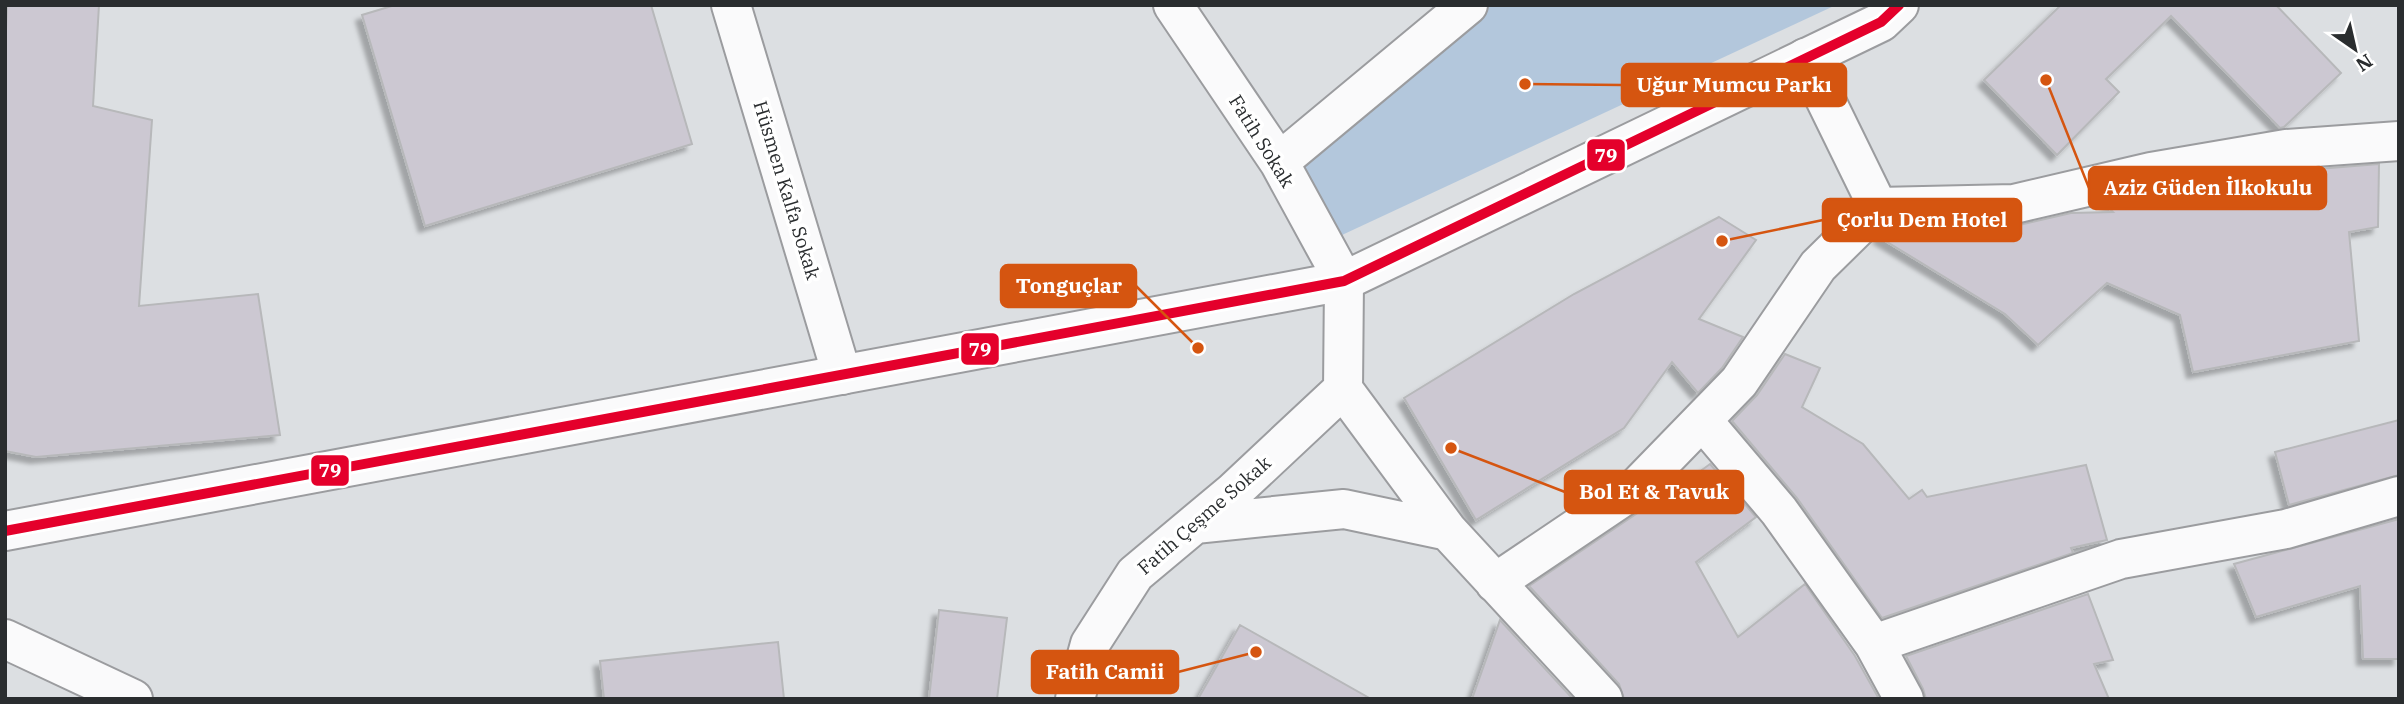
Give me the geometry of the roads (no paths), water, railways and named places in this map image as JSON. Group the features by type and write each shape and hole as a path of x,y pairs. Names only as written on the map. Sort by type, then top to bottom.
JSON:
{"street":[{"name":"Hüsmen Kalfa Sokak","path":"732,5 842,375"},
{"name":"Fatih Sokak","path":"1173,5 1279,162 1343,281"},
{"path":"1279,162 1468,5"},
{"path":"5,530 1343,281 1881,22 1899,5"},
{"path":"1805,58 1878,207"},
{"path":"1495,583 1636,488 1739,382 1818,266 1878,207 2014,204 2151,172 2286,149 2399,141"},
{"path":"1343,281 1343,389 1448,531 1602,699"},
{"name":"Fatih Çeşme Sokak","path":"1075,699 1090,644 1135,574 1233,492 1343,389"},
{"path":"1702,420 1779,511 1874,644 1904,699"},
{"path":"1874,644 2121,559 2286,529 2399,496"},
{"path":"1195,524 1344,509 1448,531"},
{"path":"5,639 133,699"}],"place":[{"name":"Aziz Güden İlkokulu","path":"2046,80"},
{"name":"Uğur Mumcu Parkı","path":"1525,84"},
{"name":"Çorlu Dem Hotel","path":"1722,241"},
{"name":"Tonguçlar","path":"1198,348"},
{"name":"Bol Et & Tavuk","path":"1451,448"},
{"name":"Fatih Camii","path":"1256,652"}]}
